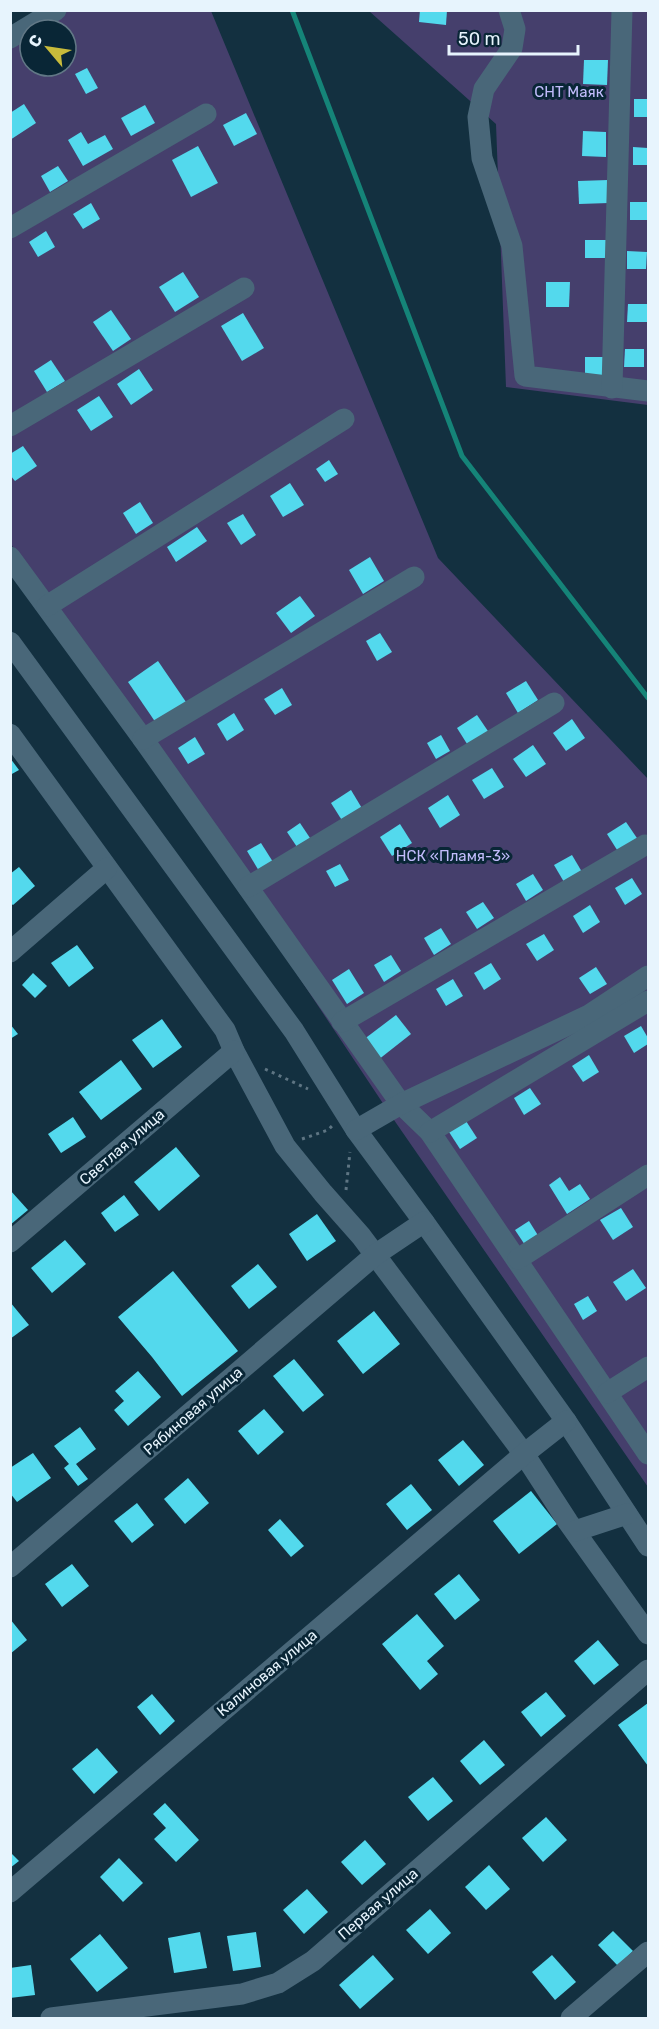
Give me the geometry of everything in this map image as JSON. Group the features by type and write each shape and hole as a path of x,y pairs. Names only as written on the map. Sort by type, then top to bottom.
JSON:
{"street":[{"path":"10,38 56,10"},
{"path":"509,10 515,29 512,48 484,89 478,117 482,158 512,246 525,376 648,391"},
{"path":"612,388 622,10"},
{"path":"10,228 206,114"},
{"path":"10,426 244,288"},
{"path":"46,606 344,419"},
{"path":"10,557 249,887 401,1104 430,1132 648,1454"},
{"path":"143,739 414,577"},
{"path":"10,642 294,1031 353,1138 424,1222 566,1421 648,1546"},
{"path":"249,887 554,704"},
{"path":"10,734 225,1030 282,1141 375,1255 524,1454 648,1635"},
{"path":"342,1022 645,845"},
{"path":"10,952 107,868"},
{"path":"353,1138 401,1104 589,1015 648,976"},
{"path":"430,1132 648,1001"},
{"name":"Светлая улица","path":"10,1242 238,1059"},
{"path":"518,1259 648,1174"},
{"name":"Рябиновая улица","path":"10,1567 375,1255 424,1222"},
{"path":"607,1393 648,1367"},
{"name":"Калиновая улица","path":"10,1892 524,1454 566,1421"},
{"path":"575,1531 627,1514"},
{"name":"Первая улица","path":"51,2019 243,1994 278,1983 313,1961 648,1670"},
{"path":"571,2019 648,1952"}],"path":[{"path":"238,1059 309,1090"},
{"path":"282,1141 307,1138 328,1130 335,1123"},
{"path":"343,1216 353,1138"}],"green space":[{"name":"НСК «Пламя-3»","path":"41,11 211,11 438,558 648,779 648,1487 394,1120 11,544 11,30 18,26 18,78 78,78 78,18 30,18"},
{"name":"СНТ Маяк","path":"369,11 648,11 648,405 506,387 496,124"}],"building":[{"path":"420,10 447,10 446,25 419,22"},
{"path":"584,60 608,60 607,85 583,84"},
{"path":"87,68 98,88 86,94 77,78 78,72"},
{"path":"634,99 648,99 648,117 634,117"},
{"path":"24,104 36,123 10,140 10,113"},
{"path":"145,105 155,123 131,136 121,118"},
{"path":"246,113 257,134 234,146 223,125"},
{"path":"583,131 606,132 606,157 582,156"},
{"path":"81,132 88,144 105,135 113,149 83,166 68,140"},
{"path":"198,146 218,183 191,197 172,160"},
{"path":"633,147 648,148 648,165 633,165"},
{"path":"58,166 68,181 50,192 41,176"},
{"path":"608,180 609,203 579,204 578,181"},
{"path":"630,202 648,202 648,220 630,220"},
{"path":"91,203 100,219 83,229 73,214"},
{"path":"46,231 55,247 38,257 29,242"},
{"path":"585,240 611,240 611,258 585,258"},
{"path":"627,251 647,252 646,269 627,269"},
{"path":"183,272 199,297 175,312 159,287"},
{"path":"546,282 570,282 569,307 546,307"},
{"path":"628,304 647,304 647,322 627,322"},
{"path":"111,310 131,339 113,351 93,322"},
{"path":"243,313 264,348 242,361 221,326"},
{"path":"625,349 644,349 644,367 624,367"},
{"path":"585,357 604,357 604,375 585,375"},
{"path":"51,360 65,381 47,392 34,371"},
{"path":"139,369 153,390 131,405 117,384"},
{"path":"99,396 113,417 91,431 77,410"},
{"path":"23,446 37,466 15,481 10,475 10,454"},
{"path":"329,460 338,474 325,482 316,469"},
{"path":"290,483 304,505 283,517 270,496"},
{"path":"140,502 153,523 136,534 123,513"},
{"path":"243,514 256,535 241,545 227,523"},
{"path":"197,527 207,541 176,562 167,547"},
{"path":"370,557 384,581 363,594 349,570"},
{"path":"300,596 315,616 291,633 276,613"},
{"path":"380,633 392,652 377,661 366,641"},
{"path":"158,661 186,702 156,723 128,682"},
{"path":"526,681 538,700 518,713 506,693"},
{"path":"282,688 292,705 275,715 264,699"},
{"path":"234,713 244,730 227,741 217,724"},
{"path":"477,715 490,734 469,747 457,728"},
{"path":"572,719 585,738 566,751 553,733"},
{"path":"441,735 450,751 436,759 427,743"},
{"path":"195,737 205,754 188,764 178,748"},
{"path":"533,745 546,764 526,777 513,759"},
{"path":"10,758 19,770 10,775"},
{"path":"492,768 504,787 484,799 472,780"},
{"path":"351,790 363,810 343,822 331,803"},
{"path":"448,795 460,815 440,828 428,808"},
{"path":"626,822 639,841 619,853 607,834"},
{"path":"300,823 310,838 297,847 287,832"},
{"path":"400,824 412,843 392,856 380,837"},
{"path":"261,843 273,862 259,871 247,851"},
{"path":"572,855 582,872 564,882 554,865"},
{"path":"340,864 349,880 335,887 326,871"},
{"path":"19,867 35,886 13,905 10,903 10,874"},
{"path":"533,874 543,890 526,901 516,884"},
{"path":"632,878 642,894 625,905 615,888"},
{"path":"483,902 494,918 477,929 466,912"},
{"path":"590,905 600,922 583,933 573,916"},
{"path":"441,928 451,944 434,955 424,938"},
{"path":"544,934 554,950 537,961 526,944"},
{"path":"77,945 94,968 69,987 51,963"},
{"path":"391,955 401,971 384,982 374,965"},
{"path":"491,963 501,979 484,990 474,973"},
{"path":"596,967 607,984 590,994 579,978"},
{"path":"349,969 364,993 347,1004 332,980"},
{"path":"33,973 47,986 35,998 22,985"},
{"path":"453,979 463,996 446,1006 436,989"},
{"path":"396,1015 411,1034 378,1060 363,1040"},
{"path":"162,1019 182,1047 153,1068 132,1040"},
{"path":"10,1024 18,1034 10,1039"},
{"path":"641,1026 648,1038 648,1044 634,1053 624,1036"},
{"path":"589,1055 599,1072 583,1082 572,1066"},
{"path":"121,1060 142,1089 101,1120 79,1092"},
{"path":"530,1088 541,1104 524,1115 514,1098"},
{"path":"73,1117 86,1137 61,1153 48,1134"},
{"path":"466,1121 477,1138 460,1149 449,1132"},
{"path":"176,1147 200,1176 159,1211 134,1182"},
{"path":"560,1177 569,1191 580,1184 590,1199 567,1214 549,1185"},
{"path":"10,1190 28,1210 10,1225"},
{"path":"124,1195 139,1215 115,1232 101,1213"},
{"path":"621,1208 633,1227 613,1240 600,1220"},
{"path":"317,1214 336,1241 307,1261 289,1234"},
{"path":"529,1221 539,1237 525,1245 515,1230"},
{"path":"65,1240 86,1264 52,1293 31,1268"},
{"path":"258,1264 277,1287 249,1309 231,1286"},
{"path":"633,1269 646,1288 626,1301 613,1282"},
{"path":"173,1271 238,1351 182,1396 118,1317"},
{"path":"588,1296 597,1311 583,1320 574,1304"},
{"path":"10,1302 29,1325 10,1339"},
{"path":"374,1311 400,1344 363,1374 337,1341"},
{"path":"294,1359 324,1395 303,1412 273,1376"},
{"path":"138,1371 161,1397 128,1426 114,1410 124,1401 115,1391"},
{"path":"264,1409 284,1432 258,1455 238,1431"},
{"path":"80,1427 96,1449 76,1464 88,1479 78,1486 64,1468 69,1464 54,1446"},
{"path":"463,1440 484,1465 459,1486 438,1460"},
{"path":"33,1453 51,1478 17,1502 10,1493 10,1468"},
{"path":"188,1478 209,1503 185,1524 164,1499"},
{"path":"411,1484 432,1510 407,1530 386,1504"},
{"path":"531,1491 557,1524 519,1554 493,1521"},
{"path":"137,1503 154,1525 132,1543 114,1521"},
{"path":"280,1519 304,1546 291,1557 268,1530"},
{"path":"72,1564 89,1586 62,1607 45,1584"},
{"path":"459,1574 480,1600 455,1620 434,1594"},
{"path":"417,1614 444,1646 427,1661 438,1674 420,1690 382,1644"},
{"path":"10,1619 27,1640 10,1654"},
{"path":"598,1640 619,1665 594,1685 574,1661"},
{"path":"546,1692 566,1716 541,1737 521,1712"},
{"path":"152,1694 175,1721 160,1735 137,1707"},
{"path":"648,1703 648,1766 618,1725"},
{"path":"484,1740 505,1765 480,1785 460,1761"},
{"path":"97,1748 118,1772 94,1794 72,1769"},
{"path":"433,1777 453,1801 428,1821 408,1797"},
{"path":"165,1803 199,1840 176,1862 154,1839 166,1828 153,1814"},
{"path":"546,1817 567,1840 543,1862 522,1838"},
{"path":"365,1840 386,1864 362,1885 341,1862"},
{"path":"10,1852 19,1861 10,1868"},
{"path":"119,1858 143,1883 123,1902 100,1877"},
{"path":"489,1865 510,1889 486,1910 465,1887"},
{"path":"307,1889 328,1912 304,1934 283,1910"},
{"path":"430,1909 451,1933 428,1954 406,1930"},
{"path":"613,1931 633,1951 618,1966 598,1945"},
{"path":"200,1932 207,1968 174,1973 168,1938"},
{"path":"256,1932 261,1967 233,1971 227,1936"},
{"path":"100,1934 128,1968 97,1992 70,1959"},
{"path":"373,1955 394,1979 360,2009 339,1985"},
{"path":"552,1955 576,1982 555,2000 532,1972"},
{"path":"31,1965 35,1995 10,1998 10,1968"}],"waterway":[{"path":"292,10 462,456 648,698"}]}
